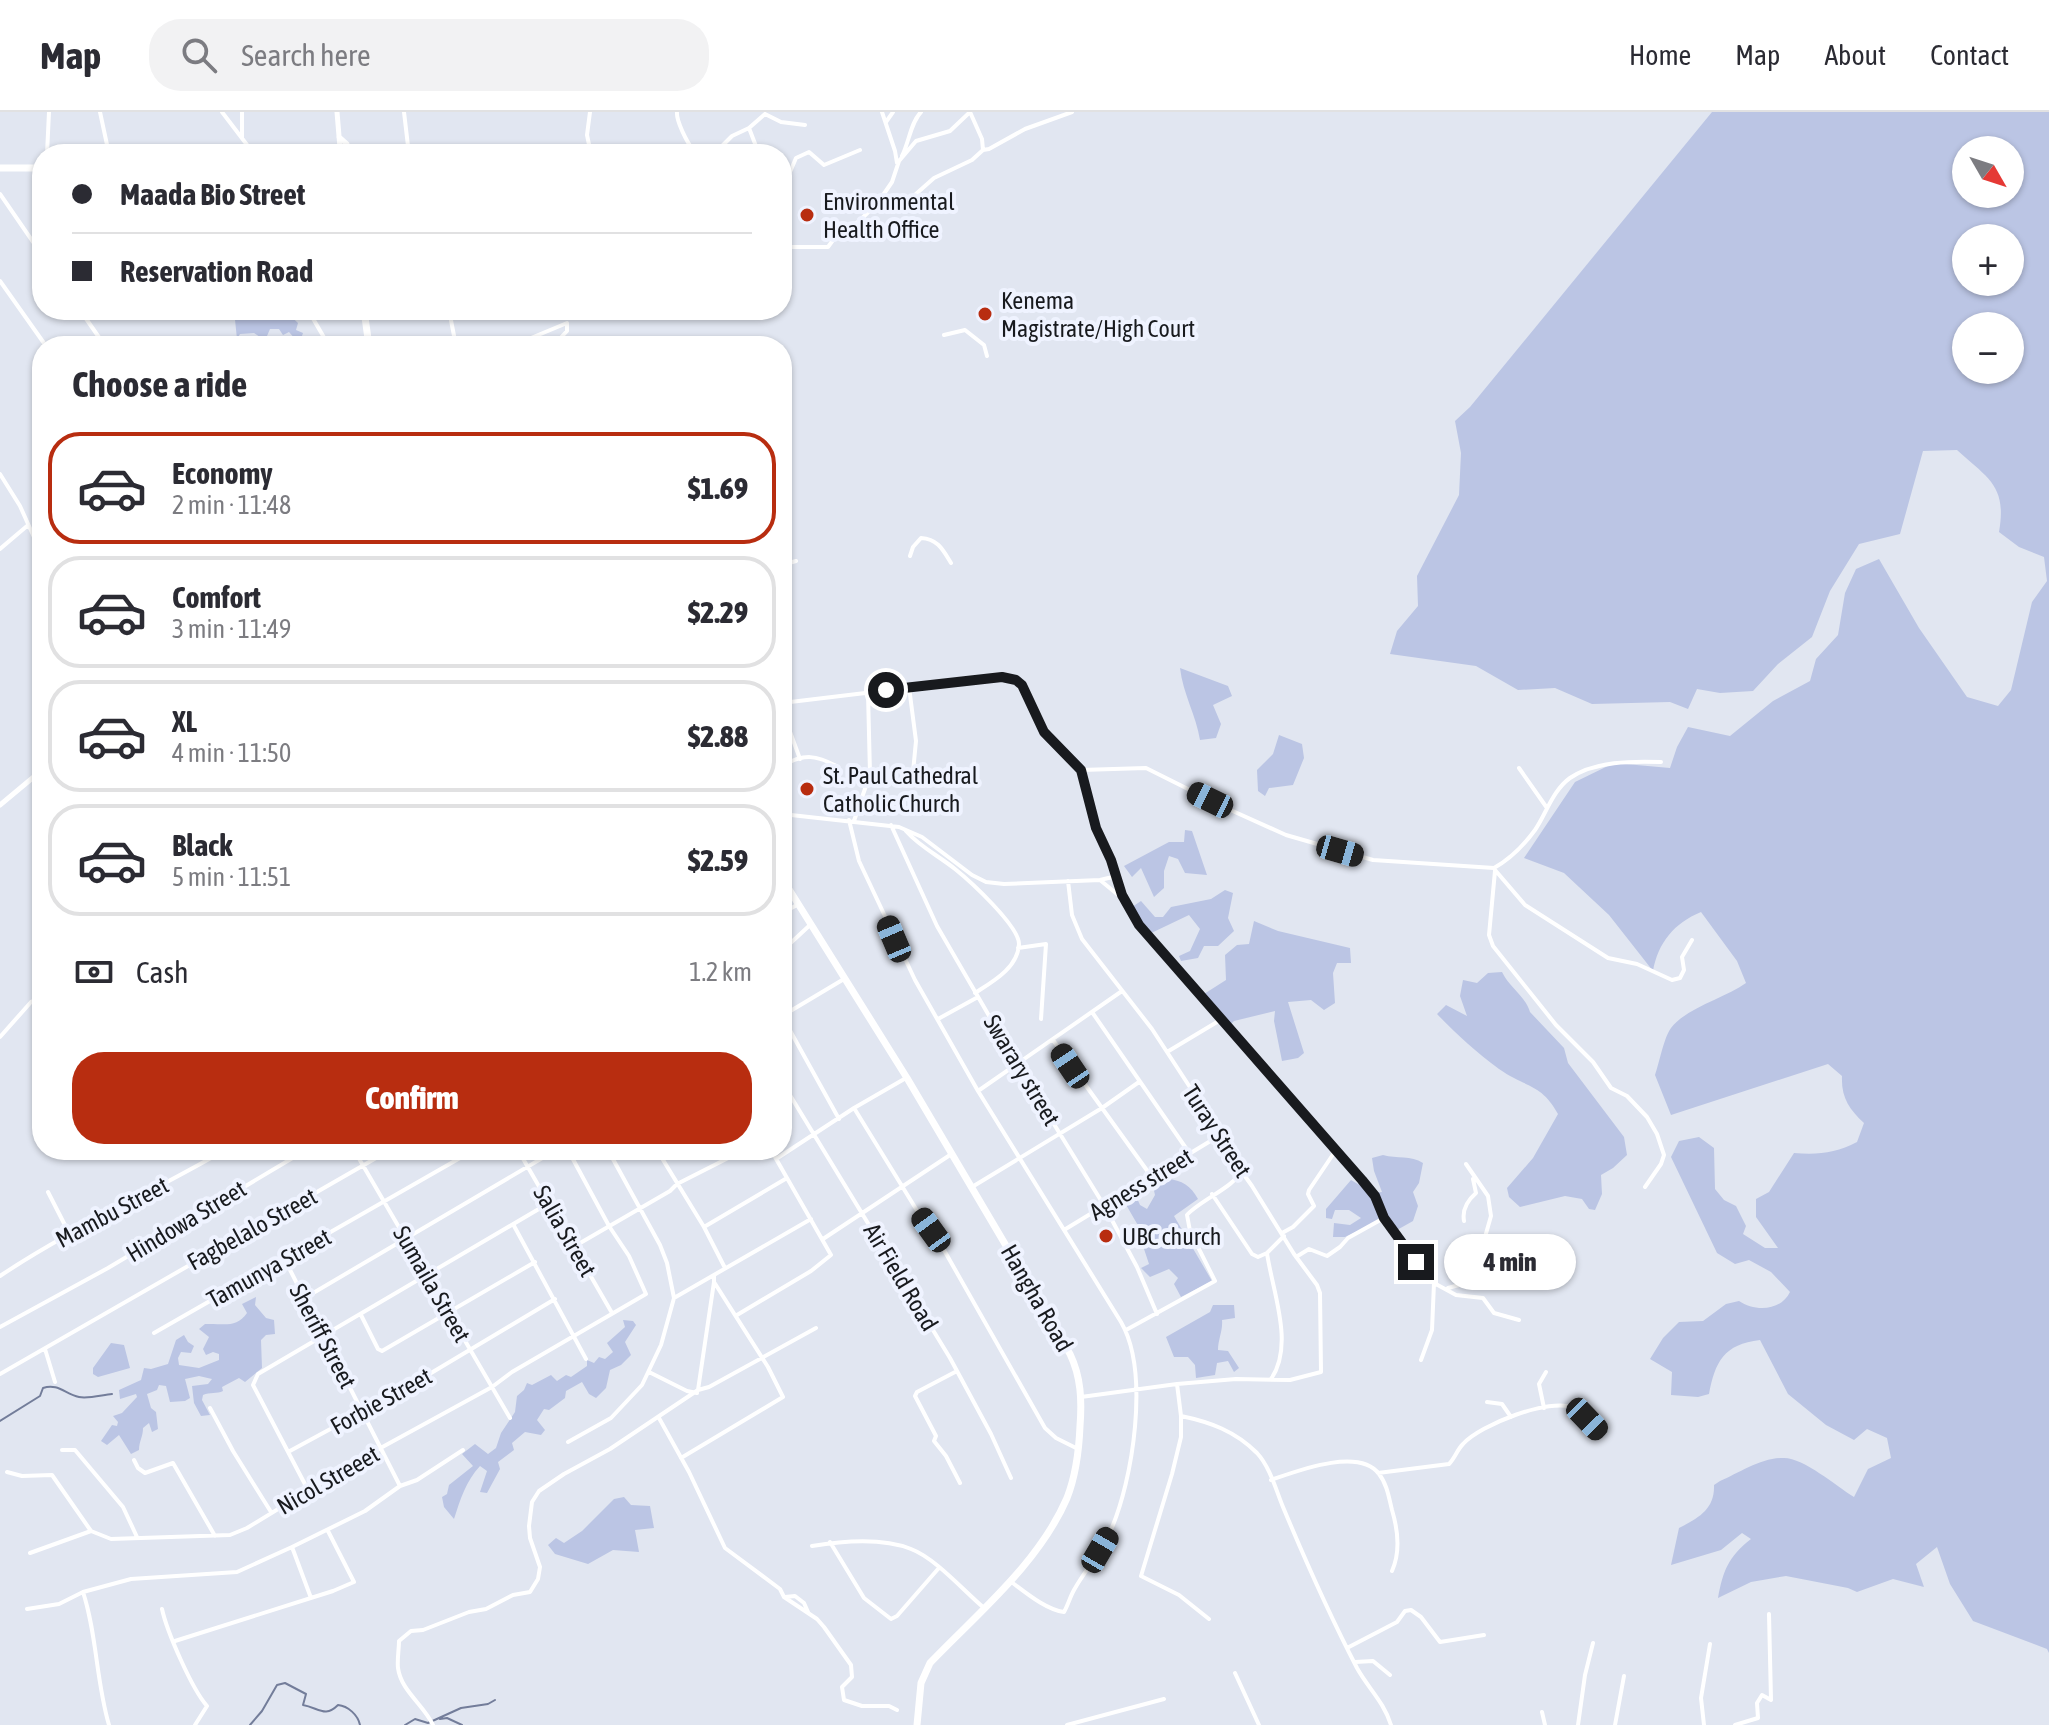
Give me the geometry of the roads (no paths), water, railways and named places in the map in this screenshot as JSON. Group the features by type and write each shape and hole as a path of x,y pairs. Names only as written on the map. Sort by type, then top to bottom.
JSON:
{"highway":[{"path":"1,170 32,168"},
{"name":"Hangha Road","path":"792,896 907,1078 1070,1354 1076,1366 1081,1397 1079,1449 1073,1479 1059,1513 1029,1558 930,1663 924,1674 917,1725"}],"street":[{"path":"48,144 49,112"},
{"path":"100,112 107,144"},
{"path":"222,112 246,144"},
{"path":"242,112 242,138"},
{"path":"337,112 339,144"},
{"path":"404,112 408,144"},
{"path":"589,144 590,112"},
{"path":"677,112 676,119 684,129 687,144"},
{"path":"792,247 828,247 836,236 858,222 878,203 892,182 912,134 914,118 921,112"},
{"path":"899,161 916,141 950,131 970,112 982,139 983,150"},
{"path":"878,203 908,201 934,178 972,160 983,150 1042,121 1072,112"},
{"path":"723,144 749,128 765,113 781,122 805,125"},
{"path":"892,113 882,113 895,151 897,168"},
{"path":"886,122 892,113"},
{"path":"1042,121 1044,115"},
{"path":"749,128 755,144"},
{"path":"338,137 347,144"},
{"path":"792,167 796,158 809,152 824,165 860,150"},
{"path":"0,194 32,240"},
{"path":"0,281 39,336"},
{"path":"536,336 567,323 567,331 562,336"},
{"path":"944,335 965,330 984,345 987,356"},
{"path":"0,474 20,506 32,536"},
{"path":"0,549 27,526"},
{"path":"910,556 921,538 931,538 951,563"},
{"path":"792,562 796,561"},
{"path":"792,702 1009,678 1022,685 1035,716 1050,740 1081,770 1095,822 1125,901 1139,925 1375,1196 1384,1218 1434,1283 1456,1295 1483,1298 1494,1313 1519,1320"},
{"path":"909,687 916,741 913,772"},
{"path":"868,693 870,774 851,821 856,853 894,939 937,1020 1126,1330 1131,1349 1135,1391 1133,1445 1123,1498 1109,1535 1074,1590 1067,1609 1059,1612 1009,1581"},
{"path":"792,737 800,759"},
{"path":"792,762 818,757 838,767"},
{"path":"1081,770 1146,768 1286,835 1373,860 1494,870 1518,850 1535,830 1563,785 1579,774 1628,761 1661,762"},
{"path":"1519,768 1547,808"},
{"path":"0,805 32,778"},
{"path":"792,815 905,829 929,841 972,875 986,882 1100,880 1117,876"},
{"name":"Swarary street","path":"891,825 937,926 1105,1207 1137,1267 1157,1314"},
{"path":"905,829 913,839 959,872 1012,927 1019,941 1005,971 976,995 937,1020"},
{"path":"1494,870 1511,892 1543,918 1620,962 1637,964 1676,979 1683,975 1682,957 1692,940"},
{"path":"1494,870 1489,935 1493,946 1556,1025 1593,1062 1611,1088 1627,1096 1647,1117 1657,1134 1664,1155 1645,1187"},
{"path":"968,881 972,875"},
{"path":"1100,880 1125,901"},
{"name":"Turay Street","path":"1068,881 1072,915 1082,939 1167,1052 1212,1121 1217,1137 1317,1285 1320,1293 1322,1370 1295,1380 1271,1379"},
{"path":"792,908 797,905"},
{"path":"792,942 810,925"},
{"path":"1018,948 1046,944 1041,1019"},
{"path":"792,1010 844,979"},
{"path":"978,1091 1122,991"},
{"path":"0,1037 32,1002"},
{"path":"1092,1012 1190,1154"},
{"path":"1167,1052 1222,1019"},
{"path":"792,1034 839,1119"},
{"path":"1053,1040 1151,1176"},
{"path":"792,1149 907,1078"},
{"path":"972,1187 1139,1082"},
{"name":"Air Field Road","path":"792,1099 957,1371 1011,1478"},
{"path":"854,1108 940,1243 1045,1428 1056,1438 1079,1449"},
{"name":"Agness street","path":"1064,1230 1217,1137"},
{"path":"1212,1194 1252,1254 1258,1257 1267,1253 1314,1206 1309,1190 1336,1150"},
{"path":"823,1239 950,1155"},
{"name":"Mambu Street","path":"0,1276 207,1160"},
{"name":"Hindowa Street","path":"0,1327 108,1268 289,1160"},
{"name":"Sumaila Street","path":"360,1160 510,1418"},
{"name":"Fagbelalo Street","path":"0,1374 373,1160"},
{"name":"Tamunya Street","path":"154,1333 457,1160"},
{"name":"Salia Street","path":"523,1160 612,1313"},
{"path":"303,1299 539,1160"},
{"path":"573,1160 609,1226"},
{"path":"568,1442 611,1418 628,1403 649,1372 661,1345 674,1298 665,1257 613,1160"},
{"path":"663,1160 725,1268"},
{"path":"575,1246 677,1184 724,1160"},
{"path":"737,1315 830,1258 831,1253 777,1160"},
{"path":"1464,1221 1466,1205 1476,1193 1466,1164"},
{"path":"1126,1330 1216,1280 1186,1219 1189,1212 1212,1194 1238,1179 1241,1170"},
{"path":"1448,1288 1470,1282 1477,1276 1482,1262 1492,1206 1485,1188 1473,1177"},
{"path":"704,1227 787,1178"},
{"path":"48,1192 70,1235"},
{"path":"308,1490 254,1382 258,1374 549,1203"},
{"path":"1296,1257 1309,1249 1327,1256 1348,1238 1384,1218"},
{"path":"674,1298 714,1279 725,1268 811,1219"},
{"path":"513,1224 586,1359"},
{"name":"Nicol Streeet","path":"91,1531 114,1539 215,1536 239,1532 492,1387 512,1372 646,1294 629,1256 609,1226"},
{"path":"1081,1397 1177,1384 1271,1379 1279,1367 1280,1317 1267,1253"},
{"name":"Sheriff Street","path":"285,1260 400,1486"},
{"path":"361,1315 378,1349 382,1351 535,1262"},
{"path":"681,1458 782,1398 780,1388 714,1279"},
{"path":"697,1392 714,1279"},
{"path":"1421,1360 1432,1330 1434,1283"},
{"name":"Forbie Street","path":"288,1452 406,1388 555,1299"},
{"path":"433,1725 403,1682 398,1668 399,1641 411,1631 423,1630 469,1612 486,1609 513,1595 530,1592 538,1579 540,1567 529,1526 532,1502 539,1491 697,1392 816,1328"},
{"path":"45,1349 55,1382"},
{"path":"957,1371 917,1392 915,1396 936,1436 934,1441 960,1483"},
{"path":"649,1372 697,1392"},
{"path":"1544,1408 1539,1384 1546,1372"},
{"path":"1177,1384 1181,1437 1141,1576 1179,1595 1209,1619"},
{"path":"1487,1402 1502,1404 1511,1417"},
{"path":"1378,1473 1449,1464 1465,1441 1511,1417 1544,1408 1571,1406 1601,1434"},
{"path":"210,1408 271,1512"},
{"path":"1181,1416 1217,1425 1256,1453 1347,1648 1377,1694 1391,1725"},
{"path":"659,1418 725,1548 824,1627 851,1665 852,1677 842,1687 844,1700 862,1706 889,1706 897,1710"},
{"path":"62,1450 75,1450 123,1507 137,1537"},
{"path":"27,1609 59,1604 108,1584 148,1576 237,1572 328,1531 463,1450"},
{"path":"134,1460 145,1473 173,1463 215,1536"},
{"path":"1271,1480 1301,1469 1346,1462 1367,1465 1378,1473 1389,1495 1398,1539 1392,1571"},
{"path":"7,1472 15,1476 52,1475 91,1531 30,1553"},
{"path":"175,1641 354,1582 328,1531"},
{"path":"830,1542 864,1598 891,1619 938,1568"},
{"path":"812,1546 830,1542 879,1542 918,1552 983,1607"},
{"path":"292,1547 311,1598"},
{"path":"83,1592 109,1725"},
{"path":"162,1609 168,1630 198,1696 207,1706 195,1725"},
{"path":"1347,1648 1397,1622 1405,1611 1411,1610 1421,1617 1440,1642 1484,1635"},
{"path":"1735,1725 1758,1718 1757,1703 1762,1695 1771,1700 1769,1614"},
{"path":"1578,1725 1593,1643"},
{"path":"1704,1725 1701,1698 1710,1644"},
{"path":"1355,1662 1373,1661 1390,1675"},
{"path":"1235,1673 1259,1725"},
{"path":"1615,1725 1624,1676"},
{"path":"1067,1725 1164,1699"},
{"path":"1542,1712 1545,1725"}],"waterway":[{"path":"0,1421 40,1396 43,1388 57,1388 83,1397 112,1394"},
{"path":"250,1725 277,1685 285,1683 306,1694 303,1705 325,1712 342,1706 355,1715 360,1725"},
{"path":"405,1725 415,1719 428,1723 461,1708 495,1700"},
{"path":"440,1719 447,1718 462,1725"}],"place":[{"name":"Environmental Health Office","path":"807,215"},
{"name":"Kenema Magistrate/High Court","path":"985,314"},
{"name":"St. Paul Cathedral Catholic Church","path":"807,789"},
{"name":"UBC church","path":"1106,1236"}]}
